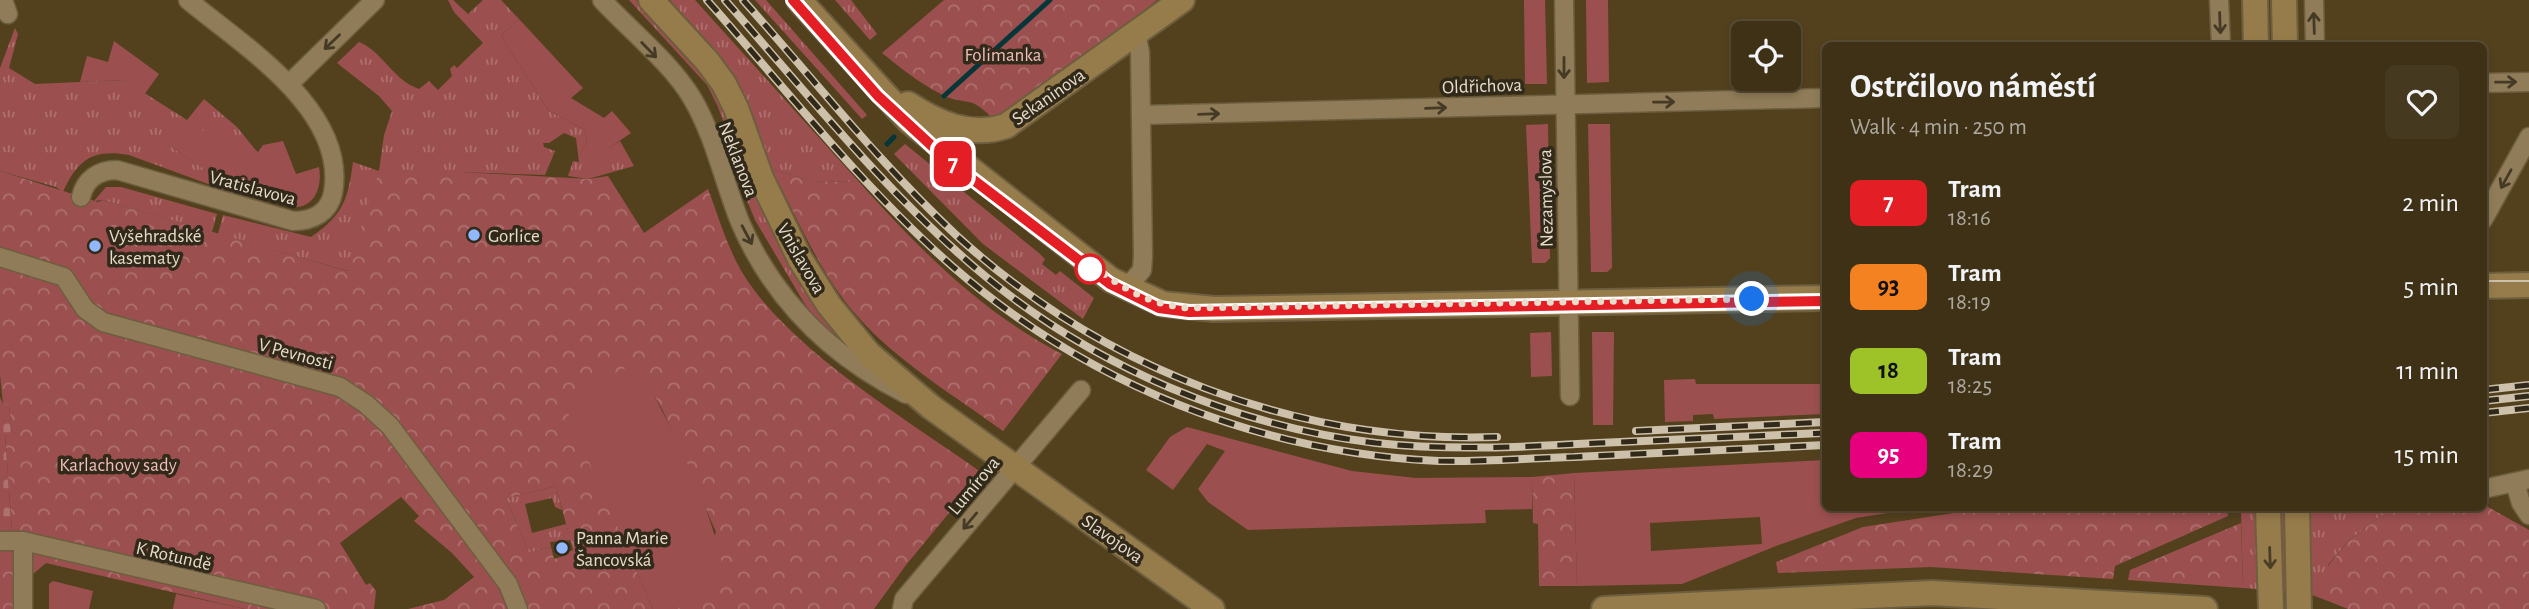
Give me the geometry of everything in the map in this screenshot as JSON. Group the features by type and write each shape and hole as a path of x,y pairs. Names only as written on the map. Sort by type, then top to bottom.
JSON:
{"main road":[{"name":"Vnislavova","path":"651,0 708,62 723,84 779,220 829,305 869,354 931,407 1014,468"},
{"path":"799,0 867,78 931,140 1126,289 1163,304 1189,308 1822,298"},
{"name":"Sekaninova","path":"867,78 926,116 957,128 975,131 1006,126 1182,0"},
{"path":"2255,0 2256,42"},
{"path":"2284,0 2285,42"},
{"path":"957,128 973,140 994,189"},
{"path":"2487,286 2529,285"},
{"name":"Slavojova","path":"1014,468 1212,609"},
{"path":"2268,511 2271,609"},
{"path":"2297,511 2300,609"},
{"path":"1604,609 1932,593 2205,609"}],"street":[{"name":"Vratislavova","path":"80,197 82,190 97,173 117,170 293,221 313,218 325,209 332,198 333,164 320,125 289,84 188,0"},
{"path":"289,84 375,0"},
{"name":"Neklanova","path":"602,0 693,99 748,238 778,288 804,320 839,354 865,374 931,407"},
{"name":"Nezamyslova","path":"1564,0 1570,396"},
{"path":"2220,0 2221,42"},
{"path":"2314,0 2315,42"},
{"path":"1126,289 1138,277 1143,262 1140,52 1136,34"},
{"path":"2487,83 2529,82"},
{"name":"Oldřichova","path":"1141,116 1822,98"},
{"path":"2487,213 2529,137"},
{"name":"V Pevnosti","path":"0,257 64,277 85,309 103,322 340,387 366,404 390,426 508,583 518,609"},
{"name":"Lumírova","path":"902,609 904,599 1081,390"},
{"path":"2487,488 2522,481 2521,503 2529,515"},
{"name":"K Rotundě","path":"0,541 23,541 316,609"},
{"path":"23,541 23,609"}],"green space":[{"path":"448,0 453,0 468,14 483,0 501,0 519,19 501,36 549,111 585,130 587,141 580,154 609,148 620,141 634,166 588,179 568,176 573,161 579,162 576,138 564,133 549,143 543,143 544,147 555,151 545,175 460,172 348,271 218,234 223,215 311,237 337,214 346,197 353,162 379,171 384,135 392,111 379,96 337,63 359,42 375,52 410,85 419,89 429,81 438,90 452,76 450,69 454,65 457,68 483,43 454,12"},
{"path":"629,0 636,0 683,49 717,94 759,203 780,246 817,305 859,361 815,319 755,220 736,173 742,171 707,85"},
{"path":"670,0 695,0 859,182 810,181 771,169 746,98 723,59"},
{"path":"755,0 766,0 867,115 862,119"},
{"path":"835,0 851,0 877,34 870,40"},
{"name":"Folimanka","path":"944,0 1157,0 1017,113 993,119 973,103 949,98 933,90 882,53"},
{"path":"1524,0 1545,0 1547,84 1525,84"},
{"path":"1586,0 1608,0 1609,82 1587,83"},
{"path":"519,19 583,88 571,98 604,118 612,111 631,133 609,148 609,158 595,165 583,161 580,154 587,141 585,130 549,111 501,36"},
{"path":"15,28 18,34 9,68 35,84 124,80 187,120 204,99 237,127 258,153 251,162 168,145 233,187 230,192 129,155 106,154 88,159 75,171 63,192 56,187 0,171 0,68"},
{"path":"114,41 159,74 144,95 124,80 80,82 87,56 108,62"},
{"path":"187,120 251,162 263,145 283,141 296,174 319,167 320,180 314,198 298,207 230,192 232,187 168,145"},
{"path":"1548,124 1550,258 1545,263 1532,263 1526,125"},
{"path":"1588,124 1610,124 1612,268 1607,272 1591,272"},
{"path":"905,144 1040,254 1045,259 1042,264 1056,275 1060,271 1094,298 1083,319 983,244 894,154"},
{"path":"771,169 810,181 859,182 928,255 978,299 1032,337 1062,354 1003,431 909,364 858,317 844,301 821,265"},
{"name":"Karlachovy sady","path":"0,171 98,202 103,200 347,271 379,172 460,172 589,179 608,176 644,233 708,189 739,267 766,305 792,332 854,384 982,473 906,565 874,609 676,609 716,532 663,411 655,397 562,397 653,609 408,609 444,600 474,577 452,553 414,521 419,516 401,497 340,543 366,585 370,583 376,591 374,609 245,609 46,563 33,574 32,609 0,609 0,531 12,531 5,434 12,434 9,404 3,404 0,374","holes":["556,486 573,550 554,559 551,547 529,553 506,498"]},
{"path":"106,187 121,187 217,214 212,232 103,200 94,201"},
{"path":"1551,332 1552,376 1531,377 1530,333"},
{"path":"1592,332 1614,332 1613,425 1593,425"},
{"path":"637,363 699,491 724,573 712,585 711,593 676,609 653,609 561,397"},
{"path":"1695,379 1696,384 1822,384 1822,414 1714,419 1713,414 1693,415 1693,421 1665,422 1664,380"},
{"path":"0,397 3,404 9,404 12,434 5,435 12,532 0,531"},
{"path":"1187,427 1352,471 1416,478 1532,477 1532,509 1485,510 1486,523 1248,530 1208,502 1198,489 1225,451 1207,444 1173,490 1146,470 1170,437"},
{"path":"1822,460 1822,511 1902,511 1856,518 1776,546 1682,584 1577,586 1574,473","holes":["1760,517 1762,544 1651,551 1650,523"]},
{"path":"1574,473 1577,586 1539,586 1538,524 1533,523 1532,477"},
{"path":"556,486 562,510 555,507 552,498 525,504 532,533 566,524 571,540 550,542 551,547 529,553 506,498"},
{"path":"2487,501 2488,507 2529,530 2529,609 2348,609 2328,601 2328,566 2348,541 2387,511 2487,511"},
{"path":"1967,511 2227,511 2228,516 2115,566 2113,579 1931,567 1778,573 1776,562 1863,527"},
{"path":"2387,511 2348,541 2328,565 2328,601 2307,593 2243,588 2241,512"},
{"path":"2241,523 2243,588 2128,580 2130,570"},
{"path":"53,581 93,591 89,609 49,609 49,584"},
{"path":"176,594 245,609 173,609"}],"waterway":[{"path":"944,96 1050,0"},
{"path":"887,144 894,137"}],"tram line":[{"path":"793,0 887,105 946,159 1110,284 1147,304 1189,312 1822,301"},
{"name":"7","path":"793,0 878,96 928,144 1110,284 1159,308 1189,312 1822,301"},
{"path":"2487,281 2529,281"}],"railway":[{"path":"707,0 856,171 952,266 1004,308 1060,345 1118,377 1179,405 1241,427 1306,444 1372,455 1439,461 1822,445"},
{"path":"725,0 882,178 949,245 985,276 1028,309 1073,338 1120,364 1219,407 1323,435 1376,443 1459,448 1822,433"},
{"path":"743,0 873,150 956,235 1013,282 1074,324 1139,360 1207,389 1277,411 1349,427 1423,436 1497,437"},
{"path":"2487,390 2529,385"},
{"path":"2487,401 2529,396"},
{"path":"2487,413 2529,408"},
{"path":"1636,431 1822,422"}],"place":[{"name":"Gorlice","path":"474,235"},
{"name":"Vyšehradské kasematy","path":"95,246"},
{"name":"Panna Marie Šancovská","path":"562,548"}],"route":[{"path":"1090,269 1089,263 1111,280 1142,297 1171,306 1189,308 1752,299"}]}
